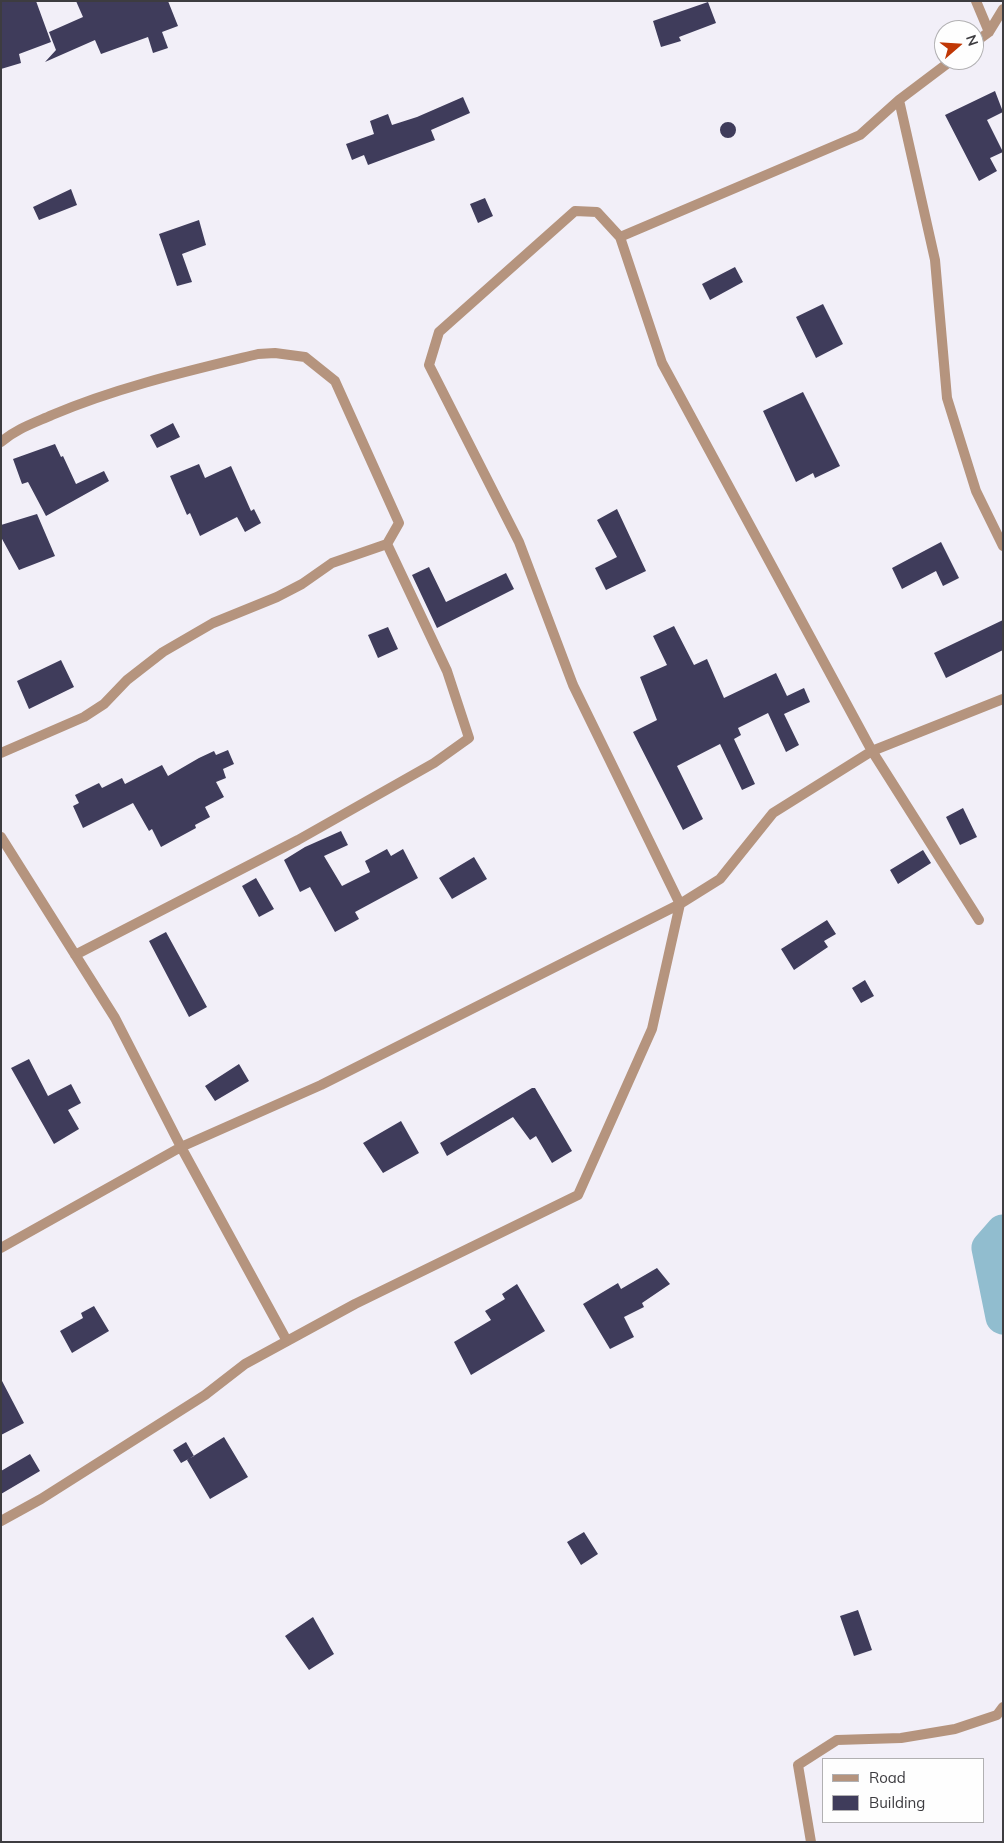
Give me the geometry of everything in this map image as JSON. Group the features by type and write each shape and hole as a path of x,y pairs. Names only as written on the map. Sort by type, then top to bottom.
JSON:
{"street":[{"path":"976,1 989,32"},
{"path":"984,36 989,32 1003,9"},
{"path":"620,237 860,135 899,100 939,70"},
{"path":"899,100 935,260 948,398 976,491 1003,546"},
{"path":"1,1521 41,1499 205,1395 245,1364 355,1304 578,1195 652,1029 680,904 573,685 519,542 429,365 439,332 575,211 598,212 620,237 662,363 872,751 979,920"},
{"path":"1,442 12,432 92,398 150,381 258,354 275,352 305,357 335,381 400,523 387,544 332,563 302,584 213,623 163,652 127,680 104,704 84,717 1,753"},
{"path":"75,955 298,840 434,763 469,738 447,671 387,544"},
{"path":"1,1248 181,1147 321,1085 680,904 720,879 773,813 872,751 1003,699"},
{"path":"1,837 115,1018 181,1147 287,1341"},
{"path":"811,1842 798,1765 836,1740 901,1738 955,1729 997,1715 1003,1707"}],"building":[{"path":"1,1 36,1 51,42 19,54 21,63 1,69"},
{"path":"76,1 168,1 178,26 162,32 168,48 153,53 148,37 101,54 95,40 45,62 56,50 49,32 83,17"},
{"path":"708,2 716,23 679,37 681,41 661,47 653,21"},
{"path":"995,91 1003,112 987,120 1003,152 990,158 997,171 979,181 945,115"},
{"path":"463,97 470,113 431,130 435,140 368,165 364,155 352,160 346,144 374,134 370,121 388,114 392,125 417,117"},
{"path":"728,122 734,124 736,130 734,136 728,138 722,136 720,130 722,124"},
{"path":"71,189 77,205 39,220 33,207"},
{"path":"485,198 493,216 478,223 470,204"},
{"path":"199,220 206,245 182,254 192,282 177,286 159,234"},
{"path":"735,267 743,282 710,300 702,284"},
{"path":"823,304 843,344 816,358 796,317"},
{"path":"803,392 840,466 815,478 813,473 796,482 763,411"},
{"path":"173,423 180,437 157,448 150,435"},
{"path":"55,444 61,457 63,456 76,484 104,471 109,481 46,516 28,482 22,484 13,459"},
{"path":"199,464 205,478 231,466 251,511 254,509 261,523 245,532 237,517 200,536 190,513 187,515 170,476"},
{"path":"617,509 646,571 606,590 595,568 617,557 597,520"},
{"path":"37,514 55,556 19,570 1,537 1,525"},
{"path":"941,542 959,578 943,586 936,571 902,589 892,568"},
{"path":"429,567 446,602 506,573 514,589 437,628 412,575"},
{"path":"1003,620 1003,650 946,678 934,653"},
{"path":"674,626 694,665 707,659 724,698 776,673 787,696 804,688 810,702 784,714 799,745 786,752 768,713 738,728 741,735 734,739 755,784 742,790 720,744 677,766 703,819 683,830 633,732 657,720 640,677 667,665 653,636"},
{"path":"388,627 398,649 378,658 368,635"},
{"path":"61,660 74,687 29,709 17,681"},
{"path":"228,750 234,764 223,769 226,778 216,782 224,797 205,807 210,817 195,825 196,828 161,847 152,829 149,831 133,803 83,828 73,806 79,803 75,795 99,783 102,788 122,778 125,784 162,765 168,776 214,751 216,755"},
{"path":"963,808 977,837 960,845 946,817"},
{"path":"341,831 348,845 324,856 342,886 370,872 365,861 387,849 391,856 403,849 418,878 355,912 359,919 335,932 310,887 300,892 284,860 305,847"},
{"path":"923,850 931,863 898,884 890,870"},
{"path":"474,857 487,879 452,899 439,878"},
{"path":"256,878 274,909 259,917 242,886"},
{"path":"827,920 836,934 824,941 828,947 794,970 781,949"},
{"path":"166,932 207,1007 189,1017 149,941"},
{"path":"865,980 874,996 861,1003 852,988"},
{"path":"29,1059 48,1096 71,1084 81,1103 68,1110 79,1129 54,1144 11,1068"},
{"path":"239,1064 249,1081 215,1101 205,1086"},
{"path":"532,1088 535,1088 572,1151 552,1163 536,1136 530,1140 513,1117 447,1156 440,1143"},
{"path":"401,1121 419,1153 383,1173 363,1143"},
{"path":"657,1268 670,1284 642,1303 644,1307 624,1317 634,1337 610,1349 583,1304 618,1283 621,1289"},
{"path":"517,1284 545,1331 471,1375 454,1342 491,1320 485,1311 505,1299 502,1294"},
{"path":"94,1306 109,1331 72,1353 60,1331 83,1318 81,1313"},
{"path":"1,1379 24,1423 1,1435"},
{"path":"224,1437 248,1477 210,1499 187,1460"},
{"path":"186,1442 194,1456 181,1463 173,1450"},
{"path":"30,1454 40,1471 1,1494 1,1471"},
{"path":"584,1532 598,1554 581,1565 567,1542"},
{"path":"858,1610 872,1650 854,1656 840,1616"},
{"path":"313,1617 334,1654 309,1670 285,1636"}],"waterway":[{"path":"1003,1232 989,1248 1003,1317"}]}
